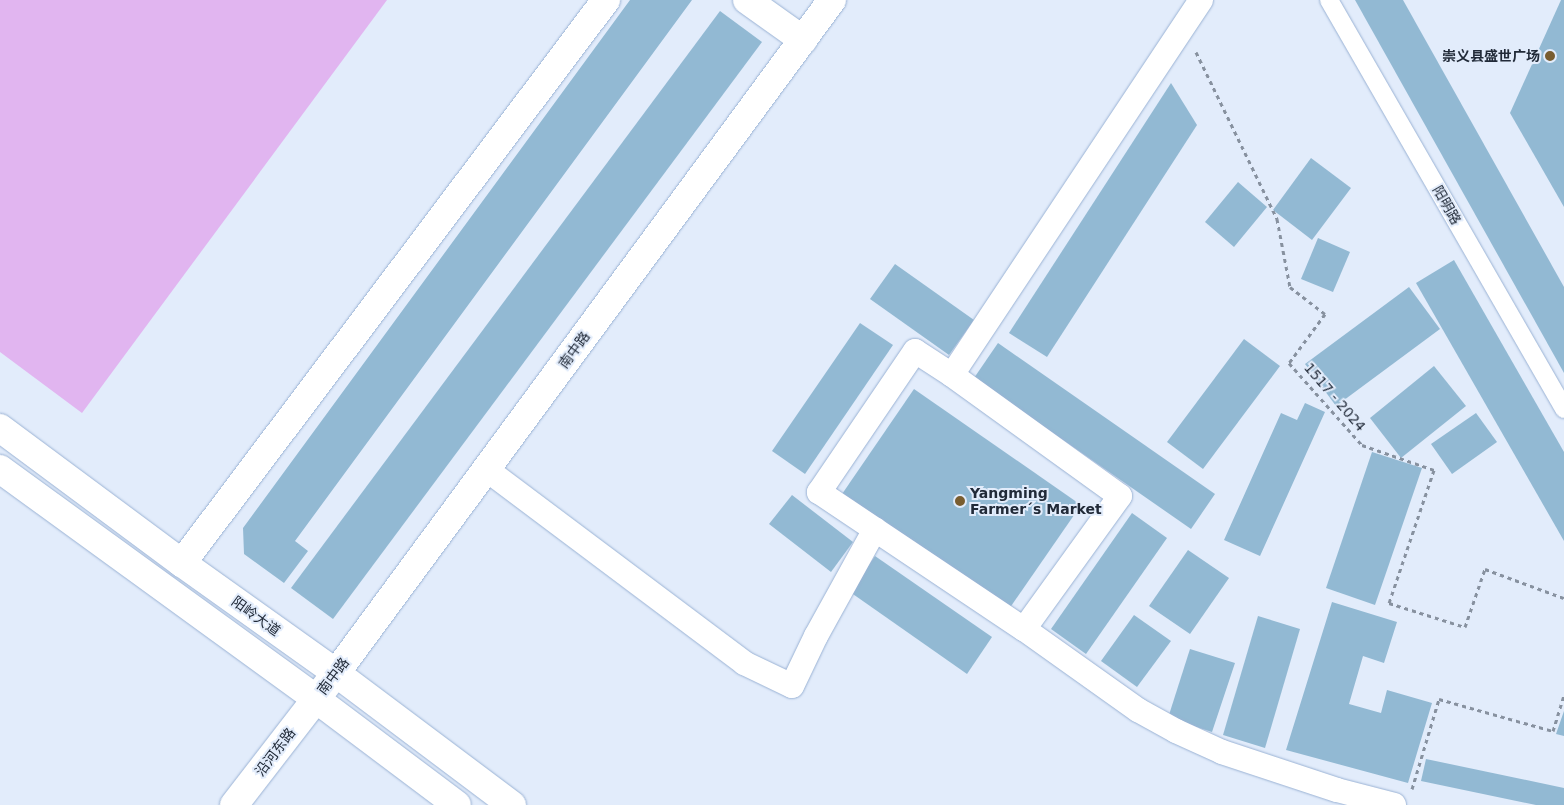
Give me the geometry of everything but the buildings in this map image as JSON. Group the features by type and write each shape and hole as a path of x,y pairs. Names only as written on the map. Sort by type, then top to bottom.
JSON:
{"street":[{"path":"182,563 606,0"},
{"path":"747,0 803,40"},
{"name":"南中路","path":"316,699 832,0"},
{"path":"952,375 1201,0"},
{"name":"阳明路","path":"1329,0 1564,409"},
{"path":"1024,629 1120,496 952,375 915,351 819,492 1024,629 1138,710 1176,731 1222,752 1337,790 1402,801"},
{"name":"阳岭大道","path":"0,428 182,563 336,673 512,805"},
{"path":"0,469 316,699 457,805"},
{"path":"486,469 744,663 792,686 816,636 875,529"},
{"name":"沿河东路","path":"234,805 316,699"}],"path":[{"name":"1517 - 2024","path":"1202,62 1277,220 1290,287 1325,314 1289,363 1362,445 1434,470 1390,602 1465,627 1485,569 1564,598"},
{"path":"1402,801 1440,699 1553,731 1564,694"}],"shaded area":[{"path":"0,0 387,0 82,413 0,352"}],"place":[{"name":"崇义县盛世广场","path":"1550,56"},
{"name":"Yangming Farmer´s Market","path":"960,501"}]}
